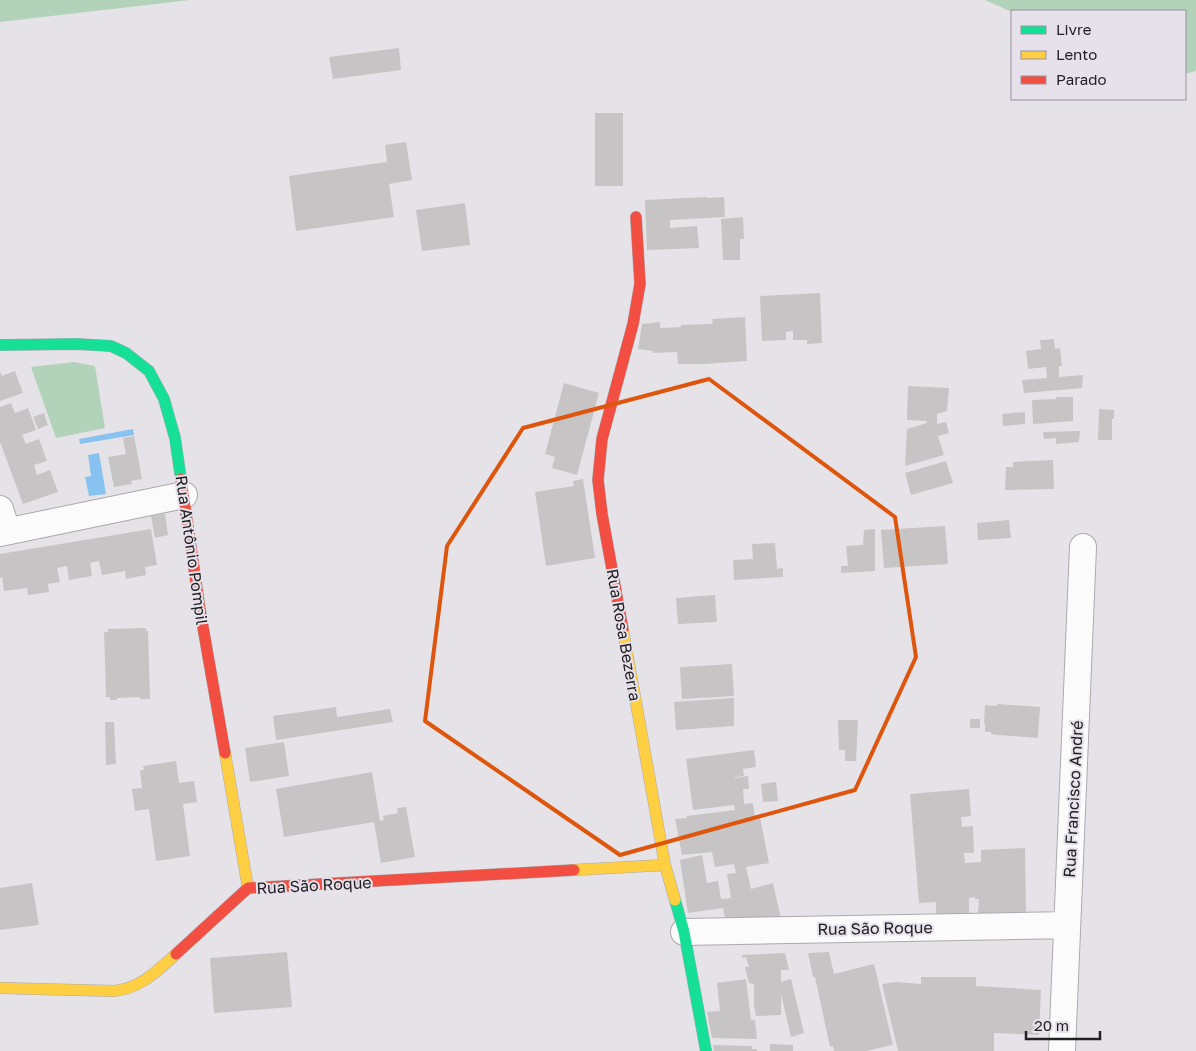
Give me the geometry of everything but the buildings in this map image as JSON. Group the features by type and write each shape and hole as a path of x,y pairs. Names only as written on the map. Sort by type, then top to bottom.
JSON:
{"street":[{"name":"Rua Rosa Bezerra","path":"636,217 640,284 633,324 602,439 598,480 602,514 665,865 684,932 706,1051"},
{"name":"Rua Antônio Pompil","path":"0,345 77,344 111,346 126,353 149,371 164,399 175,438 200,610 248,888"},
{"path":"2,524 184,495"},
{"name":"Rua Francisco André","path":"1062,1051 1084,547"},
{"name":"Rua São Roque","path":"0,988 114,991 137,986 150,978 248,888 665,865"},
{"name":"Rua São Roque","path":"684,932 1067,925"}],"highlighted area":[{"path":"709,379 895,517 916,657 855,790 620,855 425,721 447,546 523,428"}],"green space":[{"path":"0,0 190,0 0,22"},
{"path":"985,0 1196,0 1196,71 1186,74 1186,10 1011,10 1011,12"},
{"path":"74,362 95,366 105,428 56,438 31,367"}],"water":[{"path":"133,429 134,435 80,444 79,439"},
{"path":"99,453 106,494 89,496 85,477 91,476 88,455"}],"traffic: fast":[{"path":"0,345 77,344 111,346 126,353 149,371 164,399 175,438 181,479"},
{"path":"675,900 684,932 706,1051"}],"traffic: slow":[{"path":"623,630 665,865 675,900"},
{"path":"225,753 248,888"},
{"path":"574,870 665,865"},
{"path":"0,988 114,991 132,986 148,978 176,954"}],"traffic: jam":[{"path":"623,630 602,514 598,480 602,439 633,324 640,284 636,217"},
{"path":"181,479 200,610 225,753"},
{"path":"176,954 248,888 574,870"}]}
